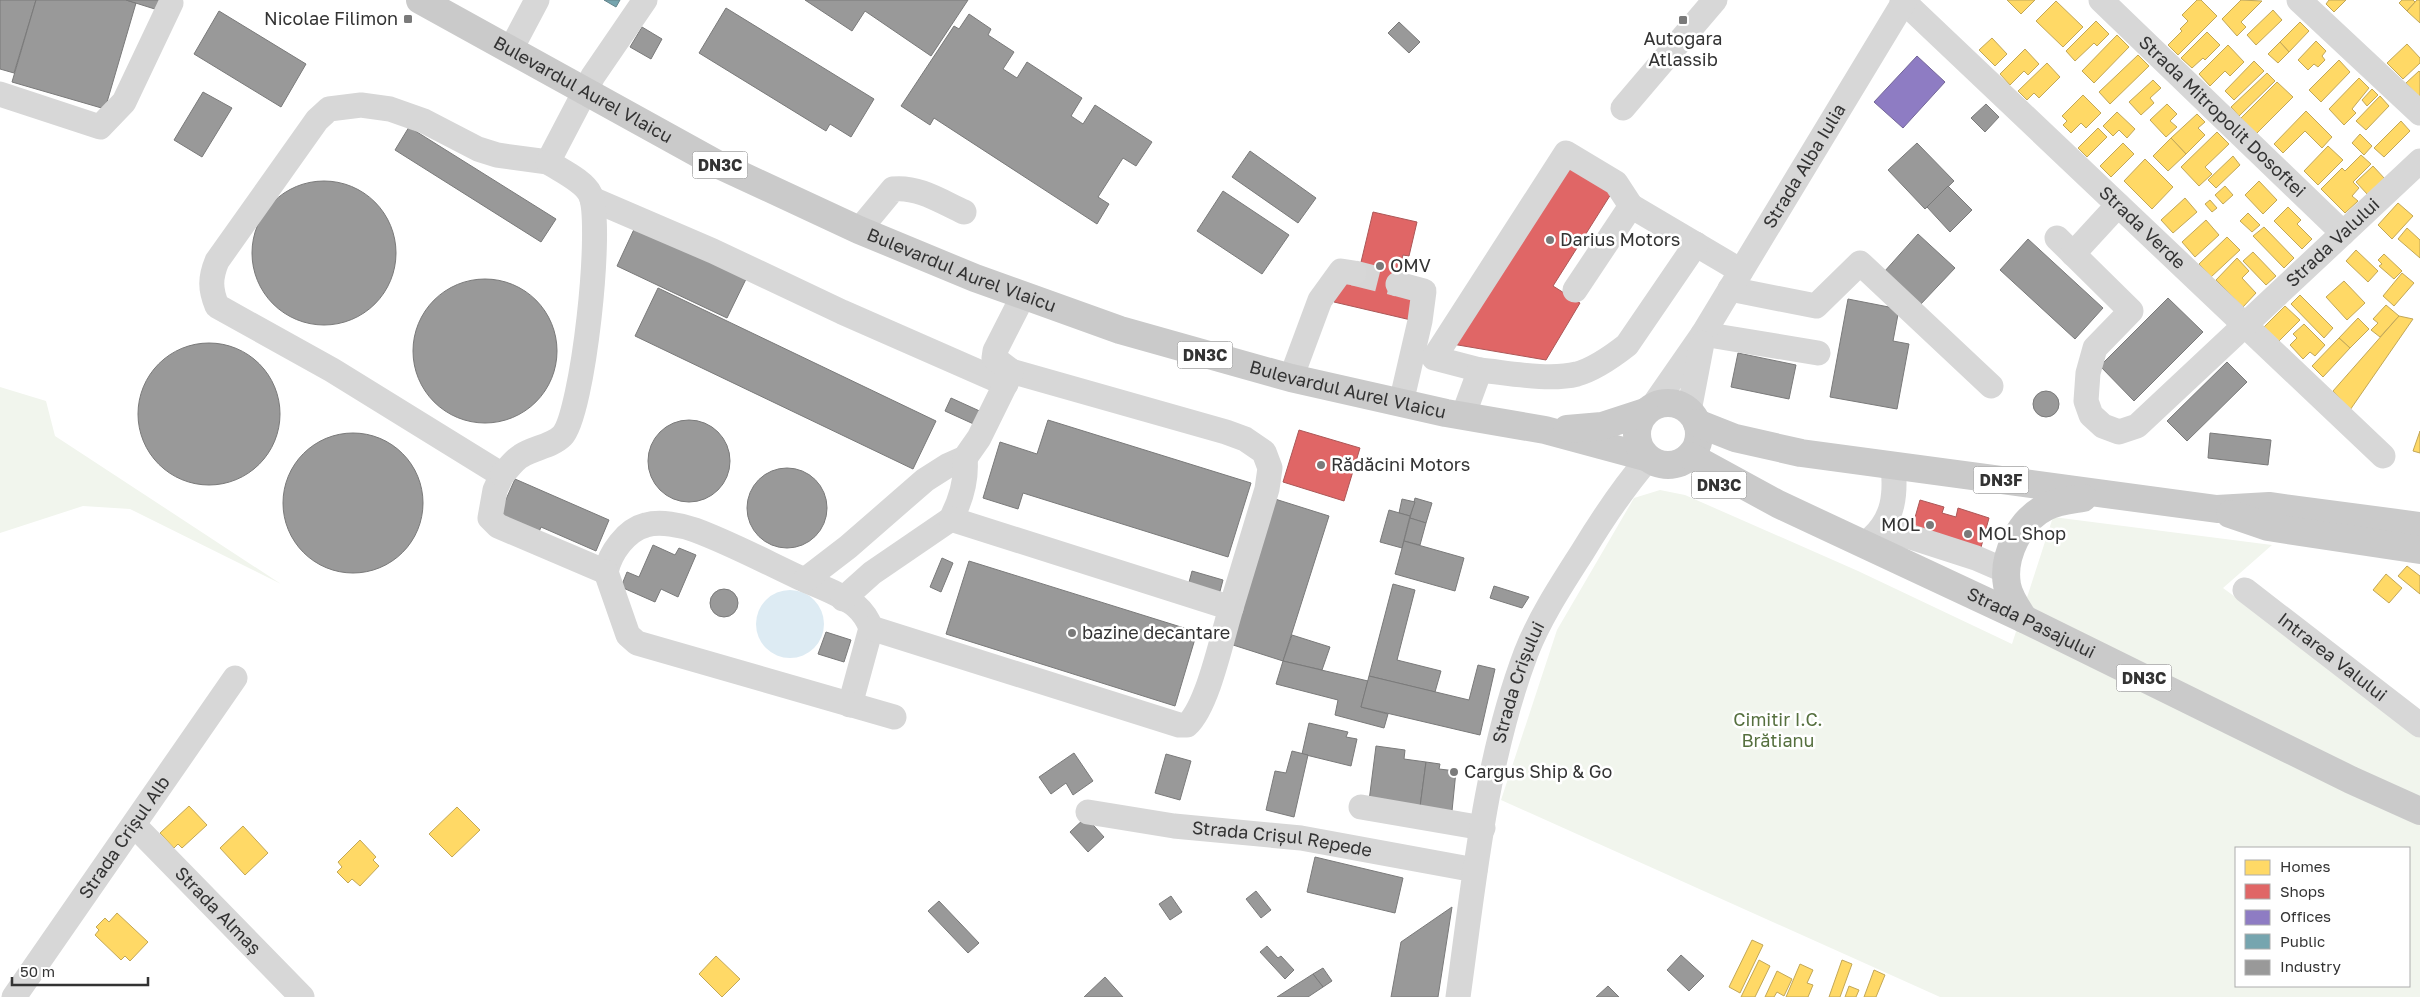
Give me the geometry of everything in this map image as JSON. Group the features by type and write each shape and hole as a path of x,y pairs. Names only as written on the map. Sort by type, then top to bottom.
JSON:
{"main road":[{"name":"Bulevardul Aurel Vlaicu","path":"420,0 584,93 717,164 859,230 1023,296 1120,330 1291,378 1463,416 1545,430 1651,460"},
{"path":"1672,403 1693,417 1698,440 1692,453 1677,464 1651,460 1636,440 1636,430 1649,409 1672,403"},
{"name":"Bulevardul Aurel Vlaicu","path":"1545,430 1602,426 1622,421 1649,409"},
{"name":"DN3F","path":"1693,417 1735,438 1801,453 2217,509 2269,506 2420,526"},
{"name":"DN3F","path":"1692,453 1801,453"},
{"name":"Strada Pasajului","path":"1692,453 1778,504"},
{"name":"Strada Pasajului","path":"1651,460 1874,536 2024,619 2351,780 2420,811"},
{"path":"2024,619 2012,600 2007,586 2006,571 2017,534 2044,507 2059,501 2109,495"},
{"name":"DN3F","path":"2217,509 2268,527 2420,550"}],"street":[{"path":"510,51 537,0"},
{"path":"548,162 593,76 645,0"},
{"path":"1623,108 1715,0"},
{"name":"Strada Verde","path":"1904,0 2383,456"},
{"name":"Strada Alba Iulia","path":"1649,409 1704,334 1904,0"},
{"name":"Strada Mitropolit Dosoftei","path":"2101,0 2343,233"},
{"path":"2300,0 2420,113"},
{"path":"0,94 100,127 124,102 171,3"},
{"path":"502,475 332,370 218,306 211,282 217,261 317,120 329,109 361,105 390,109 424,122 478,149 497,155 548,162 589,192 592,200 594,233 590,297 582,378 573,415 562,436 520,456 502,475 496,490 490,518 498,526 515,534 606,572"},
{"path":"1696,244 1627,345 1611,358 1577,374 1541,376 1480,370 1434,358 1566,153 1616,183 1631,206 1696,244 1736,280 1816,306 1860,263 1991,386"},
{"name":"Strada Valului","path":"2118,205 2065,246 2131,311 2094,348 2086,401 2091,415 2103,426 2119,432 2137,426 2420,161"},
{"path":"859,230 893,189 904,188 919,192 964,212"},
{"path":"592,200 714,251 842,312 1009,377 1232,434 1245,439 1264,452 1270,468 1267,489 1203,699 1195,718 1187,725 1179,725 871,628"},
{"path":"1575,290 1631,206"},
{"path":"1291,378 1320,300 1341,271 1354,273"},
{"path":"1398,284 1424,291 1420,321 1401,403"},
{"path":"1009,377 994,358 995,351 1023,296"},
{"path":"1704,334 1818,353"},
{"name":"Strada Alba Iulia","path":"1693,417 1704,334"},
{"path":"1463,416 1480,370"},
{"path":"805,580 925,480 946,466 965,458 979,438 1009,377"},
{"path":"843,599 872,573 951,519 958,507 965,481 965,458"},
{"name":"Strada Crișului","path":"1458,997 1475,870 1496,756 1526,654 1540,622 1609,508 1628,481 1651,460"},
{"path":"1893,466 1895,485 1889,518 1874,536 1976,558 2006,571"},
{"path":"951,519 1231,608"},
{"path":"850,705 871,628 867,618 856,606 805,580 694,530 676,525 646,524 625,538 609,558 606,572 628,634 637,643 850,705 894,717"},
{"name":"Intrarea Valului","path":"2245,590 2420,725"},
{"name":"Strada Crișul Alb","path":"15,996 236,678"},
{"path":"1361,807 1483,828"},
{"name":"Strada Crișul Repede","path":"1088,812 1174,826 1300,838 1475,870"},
{"name":"Strada Almaș","path":"134,825 302,997"}],"green space":[{"path":"0,387 46,401 55,436 281,584 130,509 83,506 0,533"},
{"name":"Cimitir I.C. Brătianu","path":"1660,490 1685,495 1858,571 2012,644 2053,517 2272,545 2223,588 2420,733 2420,997 1940,997 1501,800 1557,630 1634,498"}],"shaded area":[{"path":"790,590 803,593 814,600 821,611 824,624 821,637 814,648 803,655 790,658 777,655 766,648 759,637 756,624 759,611 766,600 777,593"}],"building: Homes":[{"path":"2007,0 2035,0 2021,14"},
{"path":"2197,0 2201,0 2217,16 2178,55 2168,45 2182,31 2180,29 2188,21 2182,15"},
{"path":"2241,0 2262,1 2241,22 2246,27 2237,36 2222,19"},
{"path":"2329,0 2346,0 2334,12 2326,4"},
{"path":"2402,0 2413,0 2415,2 2407,11 2399,3"},
{"path":"2417,0 2420,0 2420,23 2407,11"},
{"path":"2056,1 2083,27 2063,47 2036,21"},
{"path":"2273,10 2282,20 2256,45 2247,35"},
{"path":"2096,21 2109,34 2097,46 2094,43 2075,61 2066,51"},
{"path":"2300,22 2309,31 2289,52 2280,42"},
{"path":"2207,32 2220,45 2205,60 2203,58 2192,68 2181,58"},
{"path":"2117,35 2129,47 2094,83 2082,71"},
{"path":"1992,38 2007,54 1995,66 1979,50"},
{"path":"2316,41 2326,51 2322,56 2325,60 2318,67 2314,64 2308,70 2298,60"},
{"path":"2280,42 2289,52 2278,63 2268,54"},
{"path":"2407,44 2420,58 2420,63 2403,79 2387,63"},
{"path":"2228,45 2244,62 2230,76 2225,71 2210,86 2199,74"},
{"path":"2025,49 2039,64 2028,75 2024,71 2010,85 2000,74"},
{"path":"2138,55 2149,66 2110,104 2099,92"},
{"path":"2339,60 2350,72 2321,102 2309,90"},
{"path":"2254,61 2264,71 2234,100 2225,91"},
{"path":"2047,63 2060,77 2039,98 2034,93 2027,100 2018,91"},
{"path":"2420,72 2420,97 2406,83"},
{"path":"2267,73 2275,81 2239,116 2231,107"},
{"path":"2359,78 2369,88 2352,109 2356,113 2344,125 2329,109"},
{"path":"2153,80 2161,88 2150,98 2154,103 2141,115 2129,102"},
{"path":"2277,82 2293,97 2256,134 2241,118"},
{"path":"2372,89 2378,95 2367,106 2362,100"},
{"path":"2083,95 2101,113 2086,128 2081,123 2071,133 2063,125 2067,121 2062,116"},
{"path":"2380,96 2389,106 2366,130 2356,121"},
{"path":"2167,104 2177,114 2170,121 2177,127 2166,137 2150,120"},
{"path":"2306,111 2332,137 2322,148 2305,131 2283,153 2274,144"},
{"path":"2117,112 2135,129 2127,138 2119,130 2113,136 2103,126"},
{"path":"2197,114 2205,122 2198,128 2205,135 2186,154 2171,138"},
{"path":"2401,121 2410,131 2384,157 2374,148"},
{"path":"2098,128 2107,137 2087,157 2078,148"},
{"path":"2217,132 2229,144 2205,167 2212,174 2199,186 2181,167"},
{"path":"2360,134 2372,146 2364,155 2352,143"},
{"path":"2171,138 2186,154 2168,171 2153,156"},
{"path":"2123,143 2134,154 2111,177 2100,166"},
{"path":"2328,146 2343,160 2318,185 2304,171"},
{"path":"2361,155 2371,164 2353,182 2359,188 2352,196 2358,201 2345,213 2321,189 2342,168 2345,171"},
{"path":"2233,156 2240,165 2216,188 2208,180"},
{"path":"2145,159 2173,187 2152,209 2124,181"},
{"path":"2373,166 2385,179 2368,195 2356,182"},
{"path":"2259,181 2277,200 2263,214 2245,195"},
{"path":"2225,186 2233,195 2223,204 2215,195"},
{"path":"2185,198 2197,212 2173,233 2161,220"},
{"path":"2210,200 2217,208 2212,212 2205,204"},
{"path":"2398,203 2413,216 2392,239 2378,225"},
{"path":"2288,207 2301,220 2297,224 2312,239 2302,249 2274,221"},
{"path":"2248,213 2260,225 2252,232 2240,221"},
{"path":"2206,220 2219,235 2195,257 2182,242"},
{"path":"2264,227 2294,258 2284,268 2253,236"},
{"path":"2407,228 2420,240 2420,258 2398,239"},
{"path":"2227,237 2240,250 2211,277 2199,264"},
{"path":"2356,250 2378,271 2368,282 2346,261"},
{"path":"2253,252 2276,276 2266,285 2243,261"},
{"path":"2384,254 2402,271 2394,279 2379,266 2382,264 2378,260"},
{"path":"2237,258 2249,271 2242,278 2256,293 2243,307 2216,280"},
{"path":"2402,273 2414,283 2394,306 2383,296"},
{"path":"2344,281 2365,303 2347,320 2326,297"},
{"path":"2300,295 2333,328 2324,338 2291,304"},
{"path":"2386,305 2399,316 2380,337 2371,330 2378,323 2373,319"},
{"path":"2285,306 2300,320 2278,342 2264,327"},
{"path":"2399,316 2413,319 2350,410 2333,391"},
{"path":"2358,318 2369,329 2350,348 2339,338"},
{"path":"2304,324 2325,345 2315,356 2310,352 2303,359 2290,345 2297,338 2293,334"},
{"path":"2339,338 2350,348 2323,377 2312,366"},
{"path":"2420,431 2420,453 2413,451"},
{"path":"2407,566 2420,576 2420,594 2398,576"},
{"path":"2386,574 2402,588 2389,603 2373,590"},
{"path":"189,806 207,825 182,848 178,844 174,848 160,833"},
{"path":"457,807 480,830 452,857 429,834"},
{"path":"243,826 268,853 245,875 220,848"},
{"path":"360,840 376,857 373,860 379,866 360,886 352,879 348,883 337,872 342,867 338,862"},
{"path":"117,913 148,942 130,961 125,956 121,960 95,935 99,930 96,927 105,918 109,922"},
{"path":"1752,940 1763,945 1740,993 1729,987"},
{"path":"716,956 740,979 722,997 699,974"},
{"path":"1759,960 1770,966 1755,997 1741,997"},
{"path":"1842,960 1852,964 1840,997 1829,997"},
{"path":"1800,964 1813,970 1807,983 1813,985 1808,997 1786,997"},
{"path":"1874,970 1885,975 1876,997 1864,997"},
{"path":"1777,971 1792,979 1784,996 1777,992 1774,997 1765,997"},
{"path":"1849,986 1859,990 1856,997 1845,997"}],"building: Shops":[{"name":"Darius Motors","path":"1565,164 1611,194 1553,286 1580,303 1546,360 1452,344"},
{"name":"OMV","path":"1373,212 1417,222 1409,256 1403,255 1395,288 1418,293 1411,320 1334,302 1340,275 1357,279"},
{"name":"Rădăcini Motors","path":"1299,430 1360,448 1344,501 1283,482"},
{"path":"1920,500 1944,507 1942,513 1956,517 1958,508 1989,518 1980,551 1910,535"}],"building: Offices":[{"path":"1917,56 1945,82 1903,128 1874,102"}],"building: Public":[{"path":"604,0 620,0 616,7"}],"building: Industry":[{"path":"0,0 36,0 14,73 0,69"},
{"path":"36,0 126,0 136,3 105,109 12,82"},
{"path":"126,0 161,0 158,10"},
{"path":"805,0 968,0 931,56 865,11 852,31"},
{"path":"726,8 874,99 851,137 830,124 826,131 699,53"},
{"path":"219,11 306,64 281,107 194,54"},
{"path":"969,14 991,29 988,35 1014,52 1003,69 1017,78 1027,62 1082,98 1071,116 1083,124 1095,105 1152,142 1136,166 1123,158 1098,197 1109,204 1097,224 934,118 930,125 901,106 954,26 959,29"},
{"path":"1399,22 1420,42 1409,53 1388,33"},
{"path":"642,27 662,39 651,59 630,47"},
{"path":"203,92 232,108 202,157 174,140"},
{"path":"1986,104 1999,117 1985,132 1971,118"},
{"path":"409,127 556,219 541,242 395,150"},
{"path":"1917,143 1954,181 1925,209 1888,170"},
{"path":"1250,151 1316,198 1298,223 1232,177"},
{"path":"324,181 351,187 364,193 375,202 384,213 390,226 396,253 390,280 384,293 375,304 364,313 351,319 324,325 297,319 284,313 273,304 264,293 258,280 252,253 258,226 264,213 273,202 284,193 297,187"},
{"path":"1948,186 1972,210 1950,232 1927,207"},
{"path":"1223,191 1289,235 1262,274 1197,231"},
{"path":"636,225 747,277 727,318 617,266"},
{"path":"1918,234 1955,268 1920,305 1884,272"},
{"path":"2028,239 2103,308 2075,339 2000,270"},
{"path":"485,279 513,284 536,300 552,323 557,351 552,379 536,402 513,418 485,423 457,418 434,402 418,379 413,351 418,323 434,300 457,284"},
{"path":"658,288 936,421 913,469 635,336"},
{"path":"2168,298 2203,332 2134,401 2100,366"},
{"path":"1848,299 1899,309 1893,341 1909,344 1897,409 1830,397"},
{"path":"209,343 236,349 248,355 259,364 268,375 274,387 280,414 274,441 268,453 259,464 248,473 236,479 209,485 182,479 170,473 159,464 150,453 144,441 138,414 144,387 150,375 159,364 170,355 182,349"},
{"path":"1738,353 1796,365 1789,399 1731,387"},
{"path":"2227,362 2247,382 2187,441 2167,421"},
{"path":"2046,391 2055,395 2059,404 2055,413 2046,417 2037,413 2033,404 2037,395"},
{"path":"951,398 984,413 978,426 945,411"},
{"path":"689,420 705,423 718,432 727,445 730,461 727,477 718,490 705,499 689,502 673,499 660,490 651,477 648,461 651,445 660,432 673,423"},
{"path":"1048,420 1251,483 1228,557 1023,493 1018,509 983,498 1000,442 1037,454"},
{"path":"353,433 367,434 380,438 403,453 418,476 422,489 422,517 418,530 403,553 380,568 367,572 353,573 339,572 326,568 303,553 288,530 284,517 283,503 284,489 288,476 303,453 326,438 339,434"},
{"path":"2210,433 2271,440 2268,465 2208,458"},
{"path":"787,468 802,471 815,480 824,493 827,508 824,523 815,536 802,545 787,548 772,545 759,536 750,523 747,508 750,493 759,480 772,471"},
{"path":"515,479 609,520 596,551 541,527 539,532 499,515"},
{"path":"1415,498 1432,503 1426,523 1410,518"},
{"path":"1275,499 1329,516 1283,661 1230,644"},
{"path":"1402,499 1415,502 1410,516 1399,513"},
{"path":"1389,510 1410,516 1402,548 1380,542"},
{"path":"1410,518 1426,523 1420,545 1404,541"},
{"path":"1404,541 1464,558 1455,591 1395,574"},
{"path":"653,545 675,555 679,548 696,555 678,597 661,589 655,602 621,587 627,572 639,577"},
{"path":"942,558 953,563 941,592 930,587"},
{"name":"bazine decantare","path":"969,561 1197,632 1175,706 946,634"},
{"path":"1192,571 1223,580 1219,595 1188,586"},
{"path":"1393,584 1415,590 1397,660 1441,671 1435,692 1369,676"},
{"path":"1494,586 1529,597 1522,608 1490,598"},
{"path":"724,589 734,593 738,603 734,613 724,617 714,613 710,603 714,593"},
{"path":"826,632 851,640 844,662 818,654"},
{"path":"1292,635 1330,647 1322,670 1283,661"},
{"path":"1283,661 1368,681 1361,707 1388,714 1384,728 1335,715 1338,700 1276,684"},
{"path":"1478,665 1495,669 1480,735 1361,707 1369,676 1469,700"},
{"path":"1309,723 1348,732 1346,737 1357,739 1351,766 1302,754"},
{"path":"1376,746 1405,750 1404,759 1426,762 1420,807 1369,801"},
{"path":"1292,751 1308,755 1294,817 1266,810 1275,771 1286,773"},
{"path":"1074,753 1093,781 1073,795 1066,783 1051,794 1039,777"},
{"path":"1166,754 1191,761 1180,800 1155,793"},
{"path":"1426,762 1440,764 1439,769 1456,771 1452,811 1420,807"},
{"path":"1086,817 1104,837 1088,852 1070,832"},
{"path":"1315,857 1403,878 1395,913 1307,892"},
{"path":"1256,891 1271,910 1261,918 1246,899"},
{"path":"1171,896 1182,912 1170,920 1159,904"},
{"path":"939,901 979,943 968,953 928,911"},
{"path":"1452,907 1438,997 1391,997 1401,942"},
{"path":"1267,946 1278,958 1281,956 1294,970 1285,979 1260,952"},
{"path":"1681,955 1704,976 1689,991 1667,970"},
{"path":"1323,968 1332,981 1323,987 1313,974"},
{"path":"1313,974 1323,987 1308,997 1277,997"},
{"path":"1105,977 1123,997 1084,997"},
{"path":"1608,986 1619,997 1596,997"}],"tunnel":[{"path":"1354,273 1398,284"}],"place":[{"name":"Nicolae Filimon","path":"408,19"},
{"name":"Autogara Atlassib","path":"1683,20"},
{"name":"Darius Motors","path":"1550,240"},
{"name":"OMV","path":"1380,266"},
{"name":"Rădăcini Motors","path":"1321,465"},
{"name":"MOL","path":"1930,525"},
{"name":"MOL Shop","path":"1968,534"},
{"name":"bazine decantare","path":"1072,633"},
{"name":"Cargus Ship & Go","path":"1454,772"}]}
